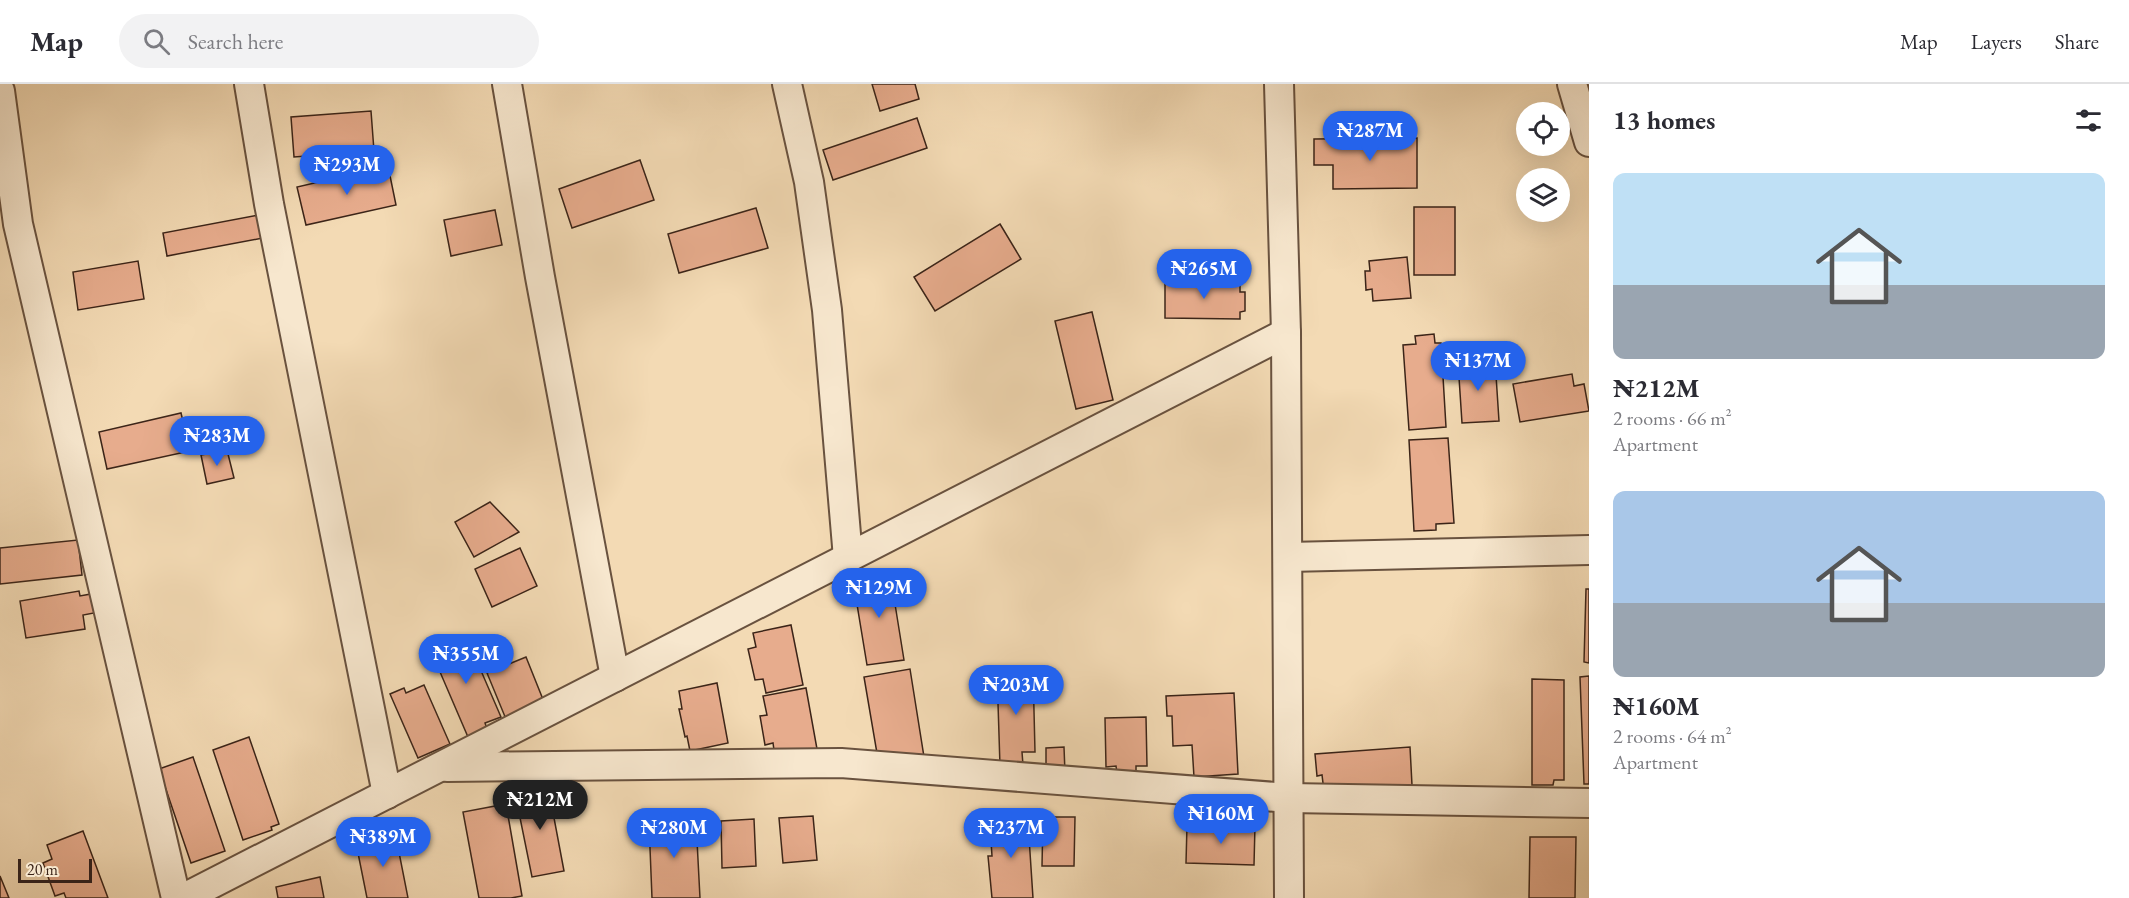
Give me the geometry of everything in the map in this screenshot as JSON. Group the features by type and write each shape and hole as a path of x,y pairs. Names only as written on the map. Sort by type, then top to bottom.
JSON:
{"street":[{"path":"249,84 273,228 387,794"},
{"path":"507,84 540,277 615,677"},
{"path":"788,84 809,182 827,310 848,558"},
{"path":"1279,84 1286,333 1289,898"},
{"path":"1572,84 1589,142"},
{"path":"0,91 9,224 176,898"},
{"path":"184,898 1286,333"},
{"path":"1288,557 1589,550"},
{"path":"439,767 841,763 1289,798 1589,804"}],"building":[{"path":"872,84 915,84 919,99 880,111"},
{"path":"371,111 374,151 294,157 291,117"},
{"path":"917,118 927,148 833,180 823,150"},
{"path":"1417,138 1417,188 1333,189 1333,165 1314,165 1314,139"},
{"path":"640,160 654,200 572,228 559,189"},
{"path":"388,166 396,205 306,225 297,187"},
{"path":"1414,207 1455,207 1455,275 1414,275"},
{"path":"756,208 768,248 679,273 668,234"},
{"path":"495,210 502,245 451,256 444,220"},
{"path":"259,215 263,238 167,256 163,233"},
{"path":"1000,224 1021,259 935,311 914,277"},
{"path":"1407,257 1411,298 1373,301 1372,289 1366,290 1365,271 1370,271 1369,261"},
{"path":"138,261 144,299 78,310 73,272"},
{"path":"1165,281 1240,282 1240,292 1245,292 1245,311 1240,312 1240,319 1165,318"},
{"path":"1092,312 1113,400 1076,409 1055,321"},
{"path":"1434,334 1435,343 1441,343 1446,427 1409,430 1403,345 1416,344 1415,336"},
{"path":"1495,360 1499,421 1462,423 1458,362"},
{"path":"1572,374 1574,386 1584,384 1589,411 1520,422 1513,384"},
{"path":"181,413 190,451 107,469 99,432"},
{"path":"1448,438 1454,523 1436,524 1436,530 1414,531 1409,440"},
{"path":"227,450 234,478 207,484 201,455"},
{"path":"490,502 519,532 474,557 455,522"},
{"path":"78,540 82,575 0,584 0,548"},
{"path":"520,548 537,586 492,607 475,569"},
{"path":"890,573 904,660 867,665 853,580"},
{"path":"1586,589 1589,589 1589,663 1584,662"},
{"path":"79,591 80,596 91,594 94,613 83,615 85,629 26,638 20,601"},
{"path":"791,625 803,685 766,693 763,679 755,680 748,649 756,647 753,633"},
{"path":"466,636 501,717 485,723 487,729 468,737 431,651"},
{"path":"526,657 544,702 508,724 487,673"},
{"path":"910,669 924,757 879,765 864,677"},
{"path":"1033,670 1035,752 1022,752 1023,765 1000,766 997,672"},
{"path":"1589,676 1589,784 1584,784 1580,677"},
{"path":"1532,679 1564,680 1564,780 1554,780 1553,785 1532,785"},
{"path":"717,683 728,743 690,751 679,709 682,709 679,691"},
{"path":"424,685 450,744 418,758 390,694 404,688 406,693"},
{"path":"806,688 817,749 775,757 773,743 765,745 760,716 767,715 763,696"},
{"path":"1234,693 1238,774 1194,777 1192,745 1173,746 1172,716 1167,716 1166,696"},
{"path":"1146,717 1147,766 1136,766 1136,773 1117,773 1116,766 1106,767 1105,718"},
{"path":"249,737 279,824 271,827 272,830 243,840 213,750"},
{"path":"1064,747 1065,773 1046,773 1046,748"},
{"path":"1410,747 1412,785 1324,791 1322,775 1317,776 1315,754"},
{"path":"193,757 225,851 191,863 159,769"},
{"path":"548,786 564,871 532,877 515,793"},
{"path":"506,804 522,896 479,898 463,812"},
{"path":"682,815 682,822 696,821 700,898 652,898 649,823 660,823 660,816"},
{"path":"813,816 817,860 783,863 779,818"},
{"path":"1015,816 1015,819 1022,818 1022,823 1028,822 1033,898 992,898 988,856 992,856 990,825 998,825 997,817"},
{"path":"1043,817 1075,817 1074,866 1042,866"},
{"path":"754,819 756,866 722,868 721,821"},
{"path":"1187,825 1255,825 1254,865 1186,863"},
{"path":"83,831 108,898 66,898 64,893 55,896 43,863 52,859 47,845"},
{"path":"395,832 408,898 367,898 357,848 372,845 370,838"},
{"path":"1530,837 1576,837 1575,898 1529,898"},
{"path":"0,876 9,898 0,898"},
{"path":"320,877 324,898 278,898 276,887"}]}
